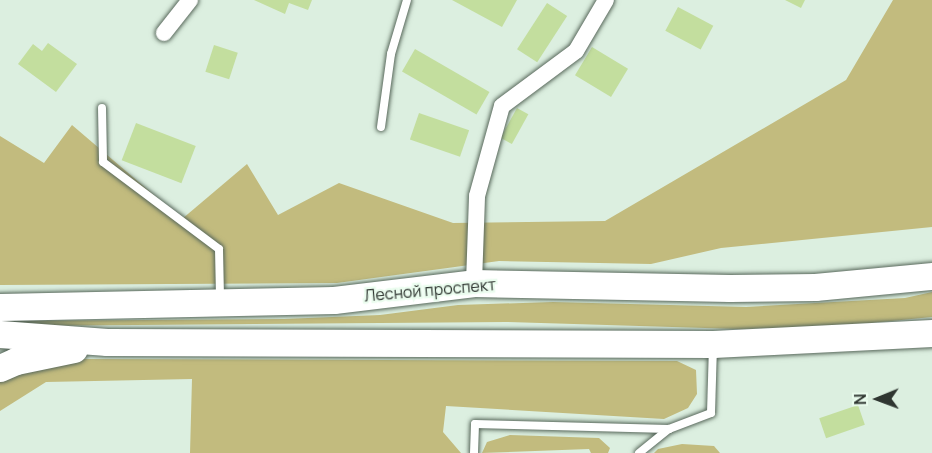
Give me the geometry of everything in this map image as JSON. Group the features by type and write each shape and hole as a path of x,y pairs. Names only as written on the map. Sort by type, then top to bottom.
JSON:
{"main road":[{"name":"Лесной проспект","path":"0,307 334,300 474,283 794,287 932,276"},
{"path":"0,334 107,342 713,344 932,333"},
{"path":"0,369 16,361 107,342"}],"street":[{"path":"164,33 190,0"},
{"path":"474,283 477,196 502,106 576,51 606,0"}],"lane":[{"path":"381,127 391,54 407,0"},
{"path":"102,108 102,162 219,249 220,302"},
{"path":"639,453 669,429 711,413 713,344"},
{"path":"474,453 475,424 669,429"}],"shaded area":[{"path":"893,0 932,0 932,227 721,248 651,264 499,261 337,283 0,285 0,136 44,163 72,125 182,219 247,164 278,215 339,183 453,223 605,221 846,80"},
{"path":"932,292 932,317 830,327 738,329 506,322 14,326 0,321 284,319 380,315 458,305 553,302 746,307 905,298"},
{"path":"79,359 677,361 696,370 697,394 688,408 664,419 446,406 443,432 461,453 190,453 192,379 46,382 0,411 0,381 11,374"},
{"path":"510,435 599,438 610,448 608,453 591,453 589,449 482,453 487,442"},
{"path":"682,444 714,446 720,453 654,453 658,449"}],"building":[{"path":"254,0 312,0 308,10 289,3 285,14"},
{"path":"452,0 517,0 502,27"},
{"path":"785,0 805,0 801,8"},
{"path":"547,3 567,16 537,62 517,49"},
{"path":"678,7 713,26 701,50 665,31"},
{"path":"48,43 77,64 56,92 18,64 33,44 42,51"},
{"path":"214,45 238,53 229,79 205,72"},
{"path":"592,47 628,69 611,97 575,75"},
{"path":"415,49 489,92 476,115 402,72"},
{"path":"517,108 528,114 512,144 501,138"},
{"path":"419,113 469,130 460,157 410,139"},
{"path":"136,123 196,146 181,183 122,160"},
{"path":"858,405 865,425 826,438 819,418"}]}
